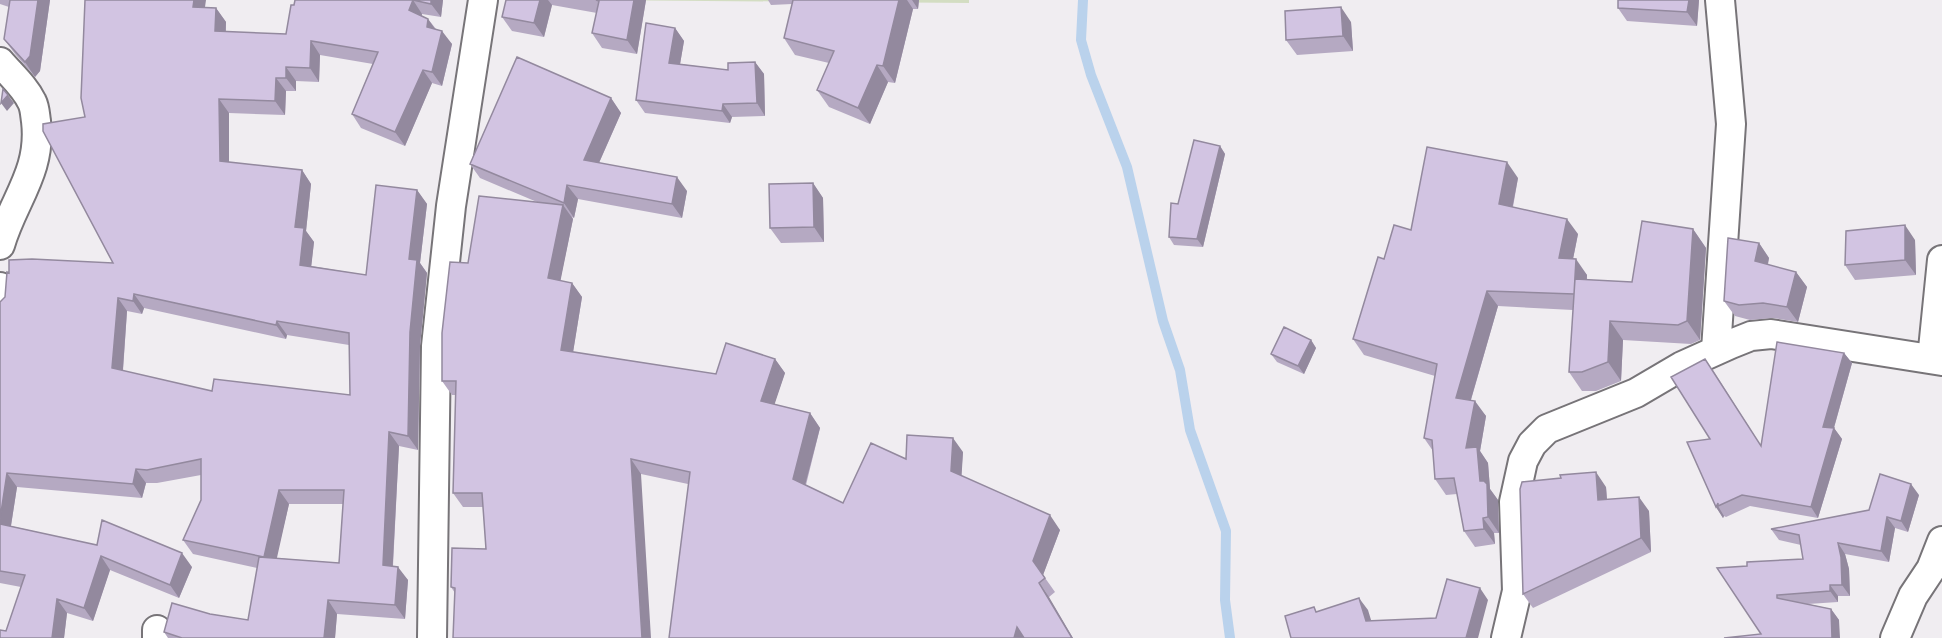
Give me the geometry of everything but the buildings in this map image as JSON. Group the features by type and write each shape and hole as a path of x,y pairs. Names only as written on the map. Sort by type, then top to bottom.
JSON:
{"street":[{"path":"432,638 436,345 451,206 483,0"},
{"path":"1716,350 1731,124 1720,0"},
{"path":"0,62 34,104 38,135 32,172 4,231 0,245"},
{"path":"1506,638 1517,591 1514,502 1523,461 1532,444 1547,429 1636,393 1682,366 1751,336 1771,334 1937,360 1942,260"},
{"path":"0,288 0,303"},
{"path":"1894,638 1913,596 1931,569 1942,541"}],"green space":[{"path":"590,0 969,0 969,3"}],"waterway":[{"path":"1083,0 1081,40 1091,75 1127,167 1163,321 1180,370 1190,430 1226,531 1225,600 1230,638"}]}
